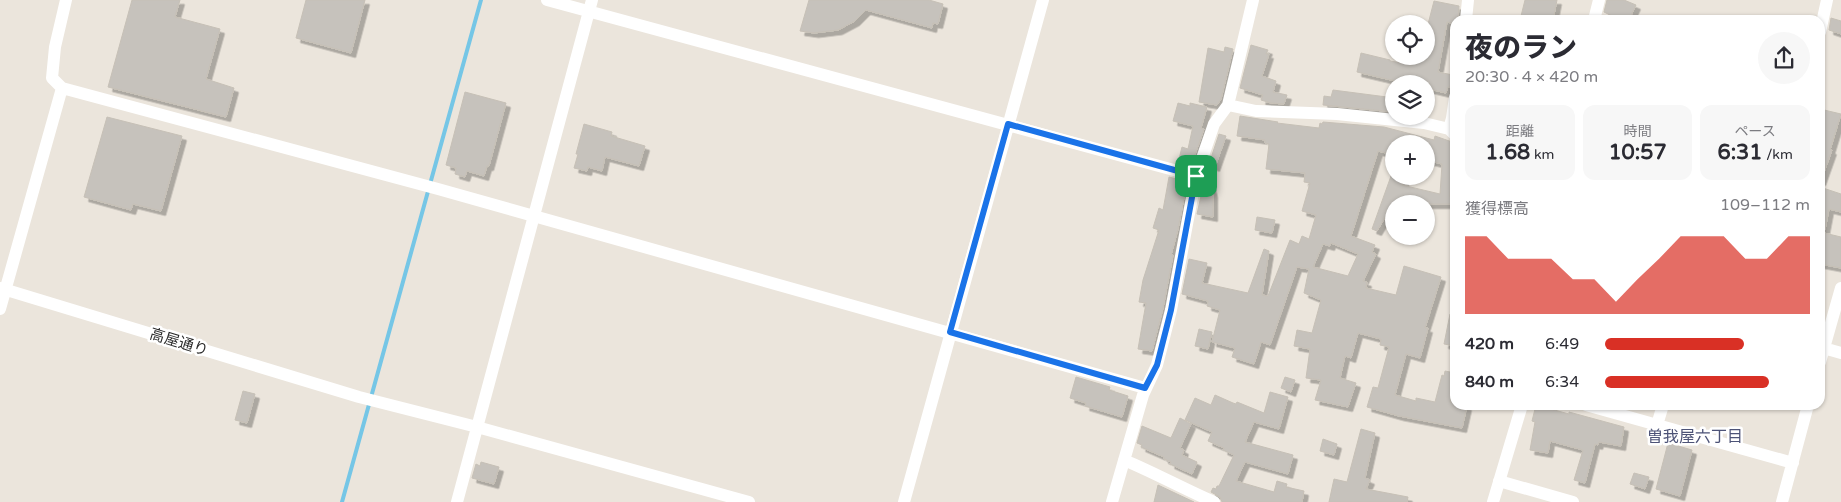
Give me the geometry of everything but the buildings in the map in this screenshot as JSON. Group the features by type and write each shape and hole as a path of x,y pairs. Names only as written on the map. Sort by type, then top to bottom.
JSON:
{"street":[{"path":"66,0 55,47 52,78 62,88 420,184 1145,388"},
{"path":"547,0 591,6 1196,176"},
{"path":"904,502 1043,0"},
{"path":"1112,502 1145,388 1157,365 1171,310 1196,176 1214,124 1228,105 1253,0"},
{"path":"1466,15 1468,0"},
{"path":"1595,15 1599,0"},
{"path":"1824,15 1827,0"},
{"path":"457,502 591,6"},
{"path":"0,309 3,289 62,88"},
{"path":"1228,105 1256,111 1337,114 1424,123 1450,131"},
{"path":"1825,339 1841,288"},
{"name":"高屋通り","path":"3,289 359,397 478,427 749,502"},
{"path":"1825,349 1841,353"},
{"path":"1494,502 1520,410"},
{"path":"1604,410 1793,463"},
{"path":"1658,425 1662,410"},
{"path":"1782,502 1807,410"},
{"path":"1124,460 1214,502"},
{"path":"1499,481 1574,502"}],"waterway":[{"path":"342,502 481,0"}],"district":[{"name":"曽我屋六丁目","path":"1695,436"}],"route":[{"path":"1008,124 1196,176 1171,310 1157,365 1145,388 950,332 1008,124"}]}
